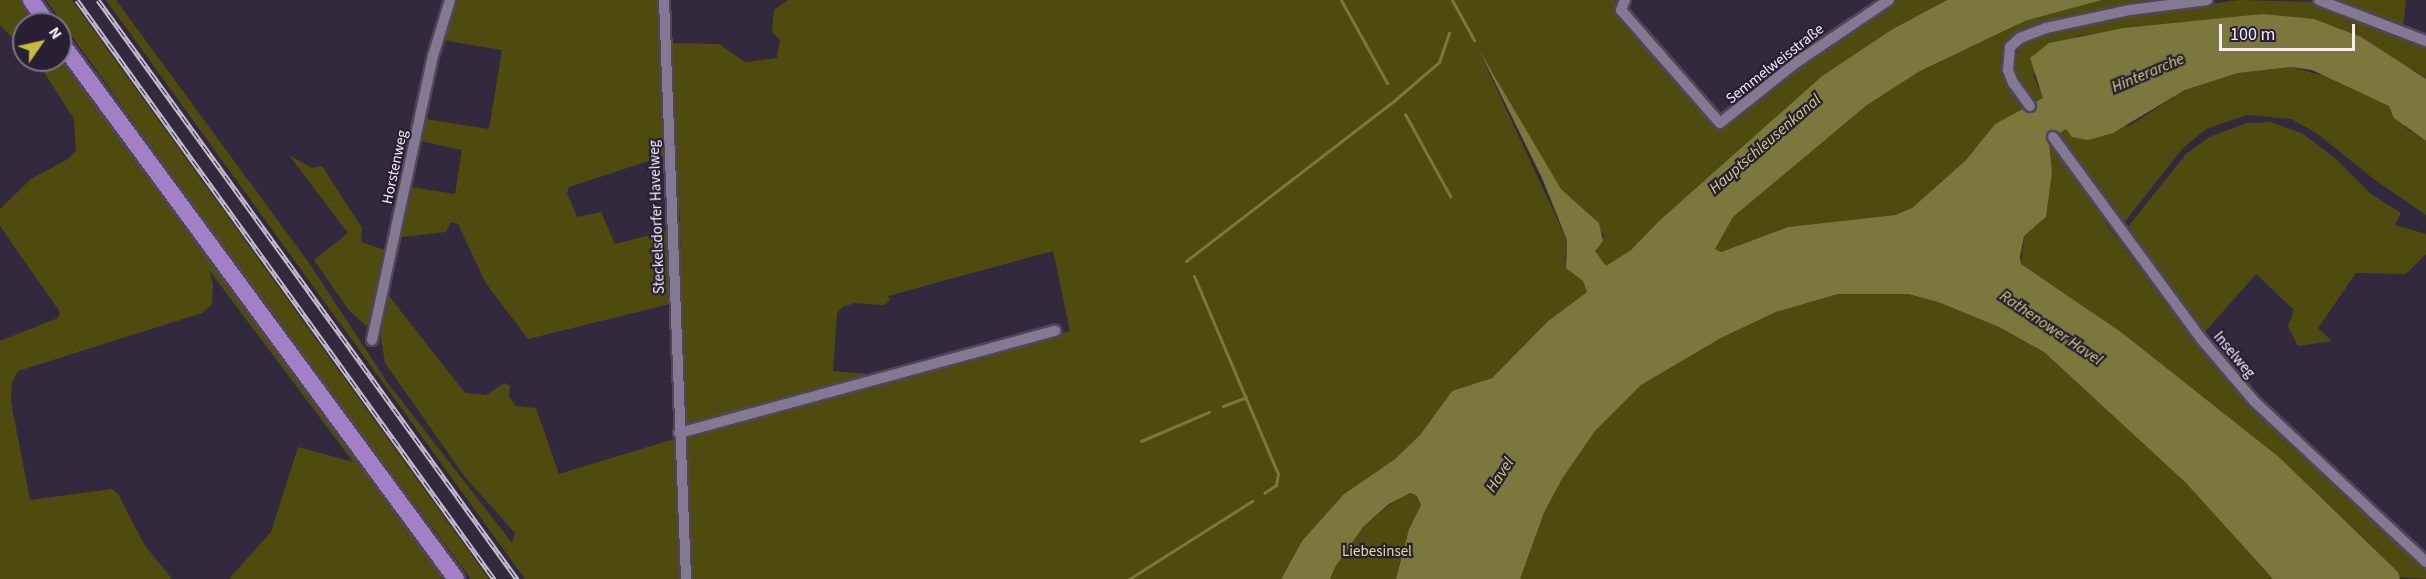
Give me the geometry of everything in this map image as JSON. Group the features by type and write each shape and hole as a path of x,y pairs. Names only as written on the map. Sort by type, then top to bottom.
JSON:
{"main road":[{"path":"72,58 456,579"}],"street":[{"name":"Horstenweg","path":"372,340 433,56 450,0"},
{"name":"Steckelsdorfer Havelweg","path":"664,0 673,182 679,433 686,579"},
{"name":"Semmelweisstraße","path":"1623,1 1621,10 1720,123 1797,62 1889,0"},
{"path":"2031,106 2013,83 2008,70 2010,47 2020,38 2130,10 2207,0"},
{"path":"2319,0 2426,41"},
{"name":"Inselweg","path":"2053,137 2203,341 2254,401 2426,562"},
{"path":"679,433 1055,331"}],"green space":[{"path":"0,0 25,0 33,12 12,12 12,38 0,25"},
{"path":"46,0 72,0 489,579 471,579 264,304 72,36 72,12 55,12"},
{"path":"106,0 116,0 309,263 387,382 512,543 515,533 465,477 385,363 381,338 385,291 465,393 486,395 505,383 510,386 509,397 516,406 536,408 559,474 674,439 682,579 525,579"},
{"path":"456,0 659,0 667,155 569,187 567,193 577,217 601,212 615,244 670,230 670,304 528,339 485,282 458,224 451,222 446,232 401,237 412,187 455,194 462,150 421,141 426,119 489,129 502,50 442,40"},
{"path":"788,0 1621,0 1729,124 1793,69 1894,0 1947,0 1891,30 1822,76 1659,221 1631,250 1606,267 1595,251 1604,236 1594,218 1561,189 1480,53 1567,240 1565,262 1583,281 1587,292 1548,321 1492,378 1452,391 1420,435 1395,459 1344,494 1302,541 1281,579 690,579 682,421 680,222 672,117 673,43 719,44 745,62 777,58 780,40 772,32 774,10","holes":["1053,251 1070,331 899,377 833,371 837,314 842,307 855,303 884,305 890,300 888,296"]},
{"path":"2102,0 2170,0 2073,17 2019,33 2009,40 2001,60 2005,74 2027,109 1995,124 1966,160 1912,208 1895,215 1788,227 1721,252 1714,249 1733,217 1867,105 1920,71 2025,21"},
{"path":"2239,0 2315,2 2426,46 2426,79 2415,71 2262,14 2077,36 2033,75 2044,98 2033,104 2015,74 2015,57 2020,47 2047,34 2129,14"},
{"path":"2329,0 2406,0 2403,28"},
{"path":"2291,67 2340,80 2390,106 2406,128 2426,141 2426,215 2375,180 2315,132 2291,119 2247,115 2206,129 2182,149 2123,224 2104,221 2204,354 2248,403 2426,568 2426,579 2397,577 2398,572 2279,457 2121,332 2021,264 2024,236 2046,217 2052,173 2049,139 2066,129 2129,126 2185,90 2238,73"},
{"path":"72,68 120,138 449,579 229,579 271,532 298,447 353,462 209,270 213,284 212,304 202,313 18,371 12,382 11,402 30,500 112,489 118,494 144,544 172,579 0,579 0,341 58,318 60,312 0,226 0,209 31,179 68,159 76,150 74,119 44,72 72,72"},
{"path":"2270,122 2302,133 2336,159 2371,194 2401,213 2395,225 2426,234 2426,254 2406,274 2356,273 2318,328 2332,341 2298,346 2288,326 2294,310 2256,274 2203,334 2131,238 2127,228 2186,154 2209,137 2247,123"},
{"path":"289,155 312,168 322,166 362,228 361,242 388,251 371,321 366,326 348,309 314,260 348,233"},
{"path":"1838,294 1908,294 1938,302 1999,327 2044,352 2186,483 2273,579 1520,579 1544,513 1562,479 1595,431 1641,385 1721,338 1776,312"},
{"name":"Liebesinsel","path":"1404,493 1417,496 1421,505 1409,529 1396,579 1330,579 1334,567 1363,527"}],"water":[{"path":"1947,0 2102,0 2025,21 1920,71 1867,105 1733,217 1715,249 1721,252 1788,227 1895,215 1912,208 1966,160 1995,124 2043,98 2030,58 2049,43 2124,28 2262,14 2314,19 2361,37 2426,79 2426,141 2394,118 2389,106 2312,70 2291,67 2238,73 2185,90 2113,133 2088,140 2072,137 2066,129 2049,140 2052,173 2046,217 2024,236 2020,257 2021,264 2121,332 2279,457 2398,572 2400,579 2273,579 2186,483 2044,352 1999,327 1938,302 1908,294 1838,294 1776,312 1721,338 1641,385 1595,431 1562,479 1544,513 1520,579 1396,579 1409,529 1421,505 1417,496 1410,493 1389,504 1363,527 1335,567 1330,579 1281,579 1302,541 1344,494 1395,459 1420,435 1452,391 1492,378 1548,321 1587,292 1583,281 1566,268 1567,240 1542,178 1479,50 1561,189 1599,223 1603,241 1595,251 1606,266 1631,250 1659,221 1822,76 1891,30"}],"waterway":[{"path":"1341,0 1387,83"},
{"path":"1452,0 1474,40"},
{"path":"1186,261 1396,99 1439,62 1449,33"},
{"path":"1405,114 1450,196"},
{"path":"1194,276 1278,474 1276,485 1264,493"},
{"path":"1223,406 1246,397"},
{"path":"1141,441 1209,412"},
{"path":"1129,579 1252,501"}],"railway":[{"path":"77,0 494,579"},
{"path":"98,0 517,579"}],"water label":[{"name":"Hinterarche","path":"2148,73"},
{"name":"Hauptschleusenkanal","path":"1765,144"},
{"name":"Rathenower Havel","path":"2051,328"},
{"name":"Havel","path":"1500,475"}]}
